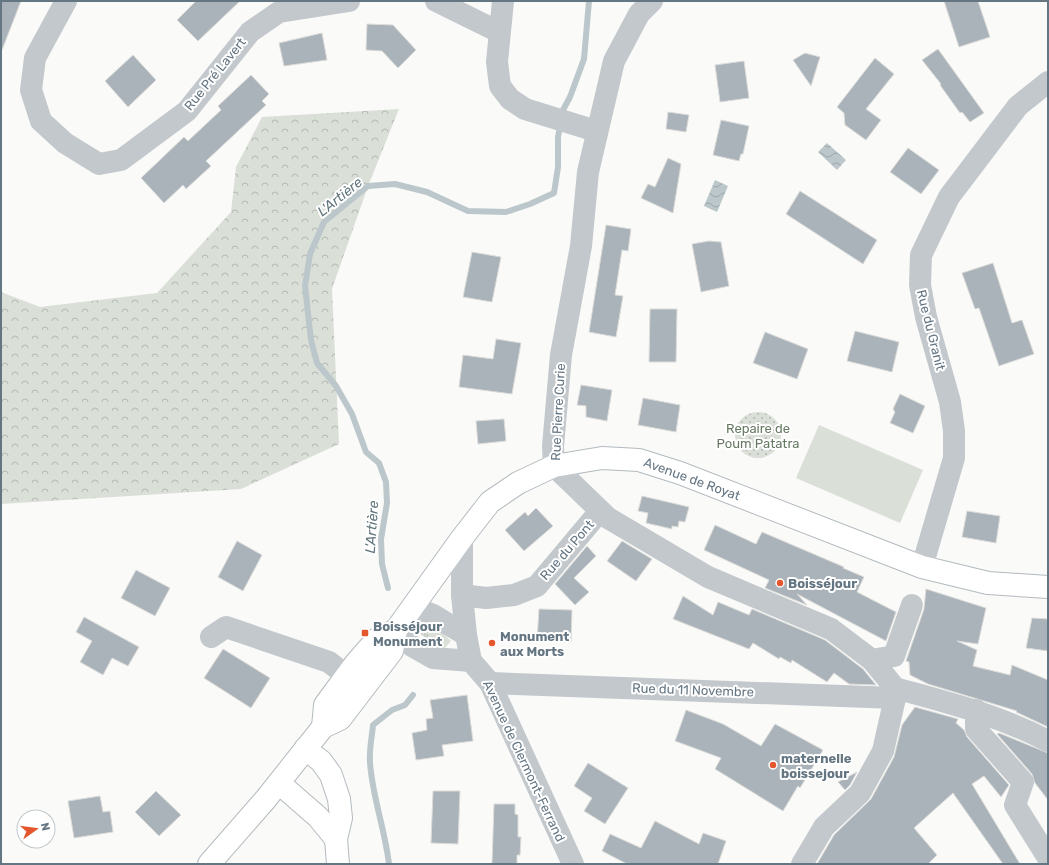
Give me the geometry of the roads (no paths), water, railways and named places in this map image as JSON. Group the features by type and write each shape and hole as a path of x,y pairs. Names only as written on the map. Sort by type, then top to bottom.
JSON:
{"main road":[{"name":"Avenue de Royat","path":"323,727 340,719 392,651 396,630 462,538 490,502 518,483 554,466 602,458 639,460 680,473 922,567 988,583 1048,588"},
{"name":"Avenue de Royat","path":"323,727 325,705 377,639 396,630"},
{"path":"209,864 279,783 323,727"},
{"path":"305,749 321,761 331,775 339,799 341,818 336,839 338,864"},
{"path":"279,783 318,817 336,839"}],"street":[{"name":"Rue Pré Lavert","path":"66,1 35,58 31,90 41,121 65,143 99,164 121,160 187,111 250,32 280,12 349,1"},
{"path":"436,1 499,32"},
{"path":"503,1 497,62 500,86 510,99 525,109 547,114 596,131"},
{"name":"Rue Pierre Curie","path":"652,1 639,14 614,61 596,131 588,172 581,246 561,354 553,446 554,466 608,518 708,577 831,629 872,660 895,693"},
{"name":"Rue du Granit","path":"922,567 954,458 954,431 950,402 926,317 921,292 921,255 949,197 1018,106 1048,82"},
{"name":"Rue du Pont","path":"462,595 486,598 514,595 537,586 600,511"},
{"name":"Avenue de Clermont-Ferrand","path":"462,538 462,595 466,635 471,661 490,683 573,864"},
{"path":"872,660 894,656 912,605"},
{"path":"413,607 433,615 466,635"},
{"path":"211,637 226,627 328,662 347,676"},
{"path":"396,630 412,646 433,658 471,661"},
{"name":"Rue du 11 Novembre","path":"490,683 895,693 976,710 1017,725 1048,741"},
{"path":"802,864 824,827 860,793 882,750 895,693"},
{"path":"976,710 976,729 1023,782 1015,805 1048,858"}],"water":[{"path":"827,143 846,160 837,170 818,152"},
{"path":"715,180 728,186 717,212 704,206"}],"waterway":[{"name":"L'Artière","path":"388,588 382,564 381,539 387,503 386,482 379,463 366,452 352,414 336,386 317,363 311,340 305,286 310,254 324,222 368,186 395,184 427,192 468,211 506,212 530,204 554,193 558,167 558,137 563,110 570,97 584,59 589,1"},
{"name":"L'Artière","path":"389,864 385,838 371,775 370,753 373,725 392,710 405,705 413,695"}],"place":[{"name":"Boisséjour","path":"780,583"},
{"name":"Boisséjour Monument","path":"365,633"},
{"name":"Monument aux Morts","path":"492,643"},
{"name":"maternelle boissejour","path":"773,765"}],"park label":[{"name":"Repaire de Poum Patatra","path":"758,436"}]}
